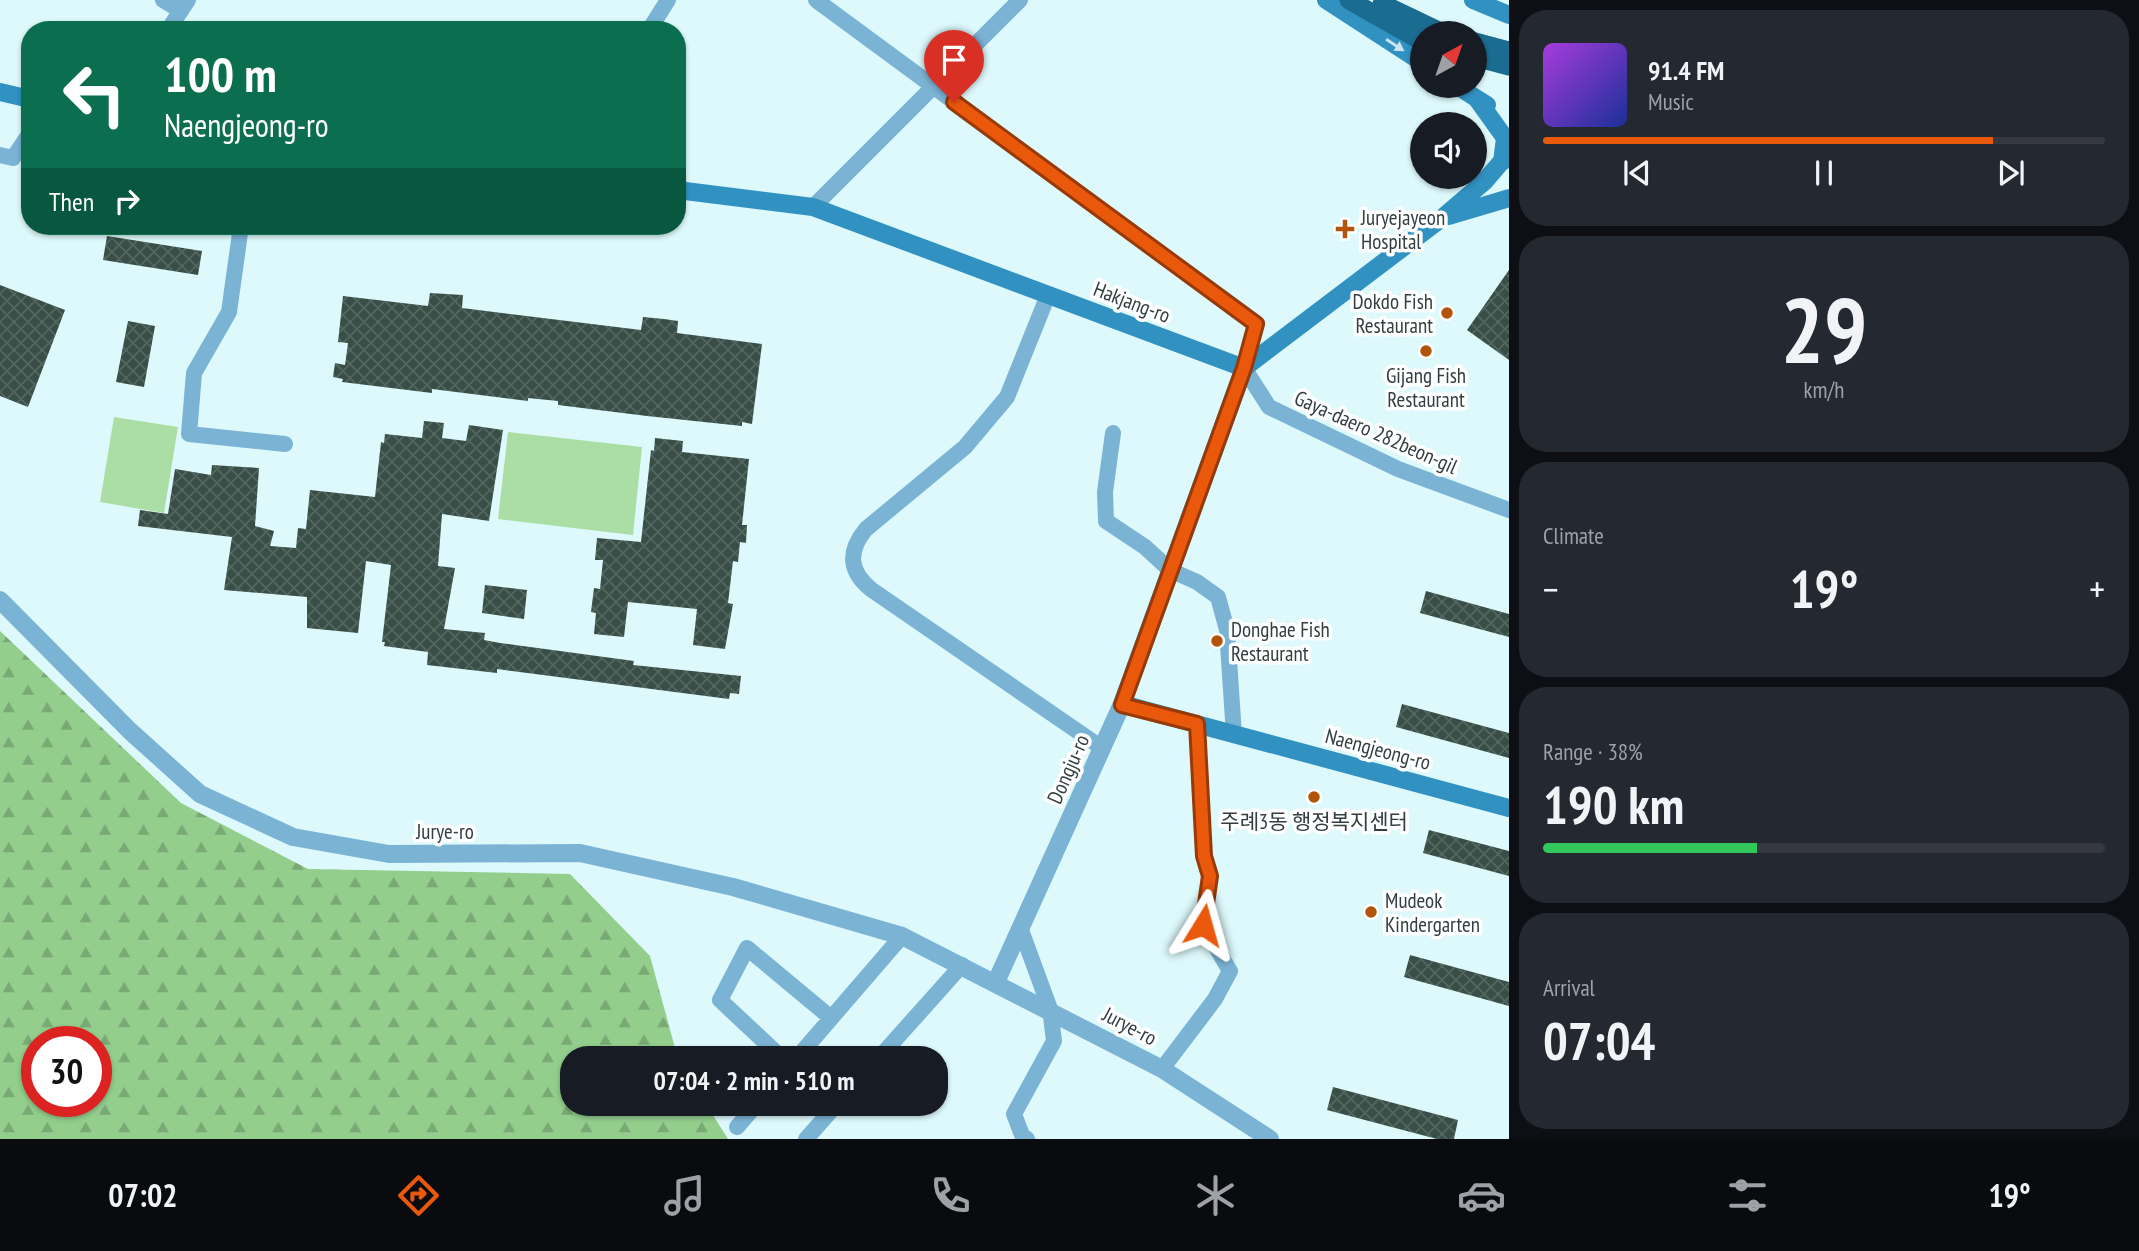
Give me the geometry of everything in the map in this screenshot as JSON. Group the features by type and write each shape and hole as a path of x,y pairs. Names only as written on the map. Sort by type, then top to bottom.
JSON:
{"highway":[{"path":"1349,0 1410,35"},
{"path":"1376,0 1419,21"},
{"path":"1488,45 1509,51"},
{"path":"1488,62 1509,69"}],"main road":[{"path":"1326,0 1410,55"},
{"path":"1397,0 1430,21"},
{"path":"1474,0 1492,10 1509,15"},
{"path":"1488,57 1509,69"},
{"path":"0,92 21,97"},
{"path":"1478,99 1509,120"},
{"path":"1244,368 1442,218 1506,158 1505,138 1478,99"},
{"name":"Hakjang-ro","path":"686,191 813,207 1244,368"},
{"path":"1442,218 1509,198"},
{"name":"Dongju-ro","path":"1122,705 1244,368"},
{"name":"Naengjeong-ro","path":"1122,705 1509,808"}],"street":[{"path":"163,0 185,5 174,21"},
{"path":"655,21 668,0"},
{"path":"816,0 1256,324 1244,368"},
{"path":"813,207 1020,0"},
{"path":"0,155 13,158 21,146"},
{"path":"240,235 229,312 194,373 189,433 285,444"},
{"path":"1048,295 1007,397 965,447 866,530 856,542 852,564 855,574 872,590 1102,748"},
{"name":"Gaya-daero 282beon-gil","path":"1244,368 1269,407 1398,469 1509,510"},
{"path":"1113,432 1105,492 1106,520 1145,547 1170,570 1197,582 1218,597 1227,630 1234,735"},
{"name":"Jurye-ro","path":"0,600 130,731 200,794 293,837 389,854 580,853 733,887 902,936 1050,1009 1162,1069 1270,1139"},
{"name":"Dongju-ro","path":"996,982 1122,705"},
{"path":"1162,1069 1215,999 1230,971 1203,925 1210,876 1204,856 1197,724"},
{"path":"1021,930 1050,1009 1054,1041 1014,1114 1027,1139"},
{"path":"807,1046 902,936"},
{"path":"769,1046 720,1000 747,948 831,1018"},
{"path":"890,1046 962,965"},
{"path":"737,1127 747,1116"},
{"path":"806,1139 826,1116"}],"green space":[{"path":"114,417 178,427 164,513 100,502"},
{"path":"508,432 642,447 633,535 498,519"},
{"path":"0,631 181,803 308,869 570,874 650,956 674,1046 560,1046 560,1116 714,1116 728,1139 0,1139"}],"building":[{"path":"107,236 202,251 198,275 103,260"},
{"path":"1509,270 1509,360 1467,330"},
{"path":"0,285 65,310 28,407 0,396"},
{"path":"430,293 463,295 462,308 641,330 643,317 678,321 677,333 762,344 752,424 742,422 742,426 647,416 558,405 558,401 528,398 528,401 432,389 432,393 342,382 343,379 333,377 335,363 345,365 348,343 338,342 343,296 428,306"},
{"path":"128,321 155,326 144,387 116,382"},
{"path":"424,421 444,423 442,438 466,441 469,425 503,430 489,521 442,514 438,566 455,568 444,629 485,633 484,640 500,643 634,661 633,665 741,676 739,694 730,693 729,699 497,669 497,673 427,665 428,652 384,646 385,642 382,642 391,565 366,561 358,633 307,628 307,597 224,590 232,537 138,526 140,510 168,514 175,469 211,475 212,465 259,468 255,526 274,531 270,546 296,548 298,528 306,529 310,490 375,497 381,442 384,443 385,434 422,438"},
{"path":"655,438 683,441 682,452 749,459 742,525 747,525 746,543 740,542 738,562 733,561 728,603 733,604 725,649 693,645 697,609 628,602 624,637 594,634 596,613 591,612 594,588 600,589 603,560 595,560 597,538 641,542 651,450 654,451"},
{"path":"485,585 527,590 524,619 482,613"},
{"path":"1426,591 1509,614 1509,637 1420,613"},
{"path":"1402,704 1509,733 1509,758 1396,727"},
{"path":"1429,830 1509,851 1509,876 1423,853"},
{"path":"1410,955 1509,982 1509,1006 1404,977"},
{"path":"1333,1087 1458,1120 1454,1139 1437,1139 1327,1110"}],"place":[{"name":"Juryejayeon Hospital","path":"1345,229"},
{"name":"Dokdo Fish Restaurant","path":"1447,313"},
{"name":"Gijang Fish Restaurant","path":"1426,351"},
{"name":"Donghae Fish Restaurant","path":"1217,641"},
{"name":"주례3동 행정복지센터","path":"1314,797"},
{"name":"Mudeok Kindergarten","path":"1371,912"}],"route":[{"path":"954,102 1256,324 1244,368 1122,705 1197,724 1204,856 1210,876 1203,925"}]}
